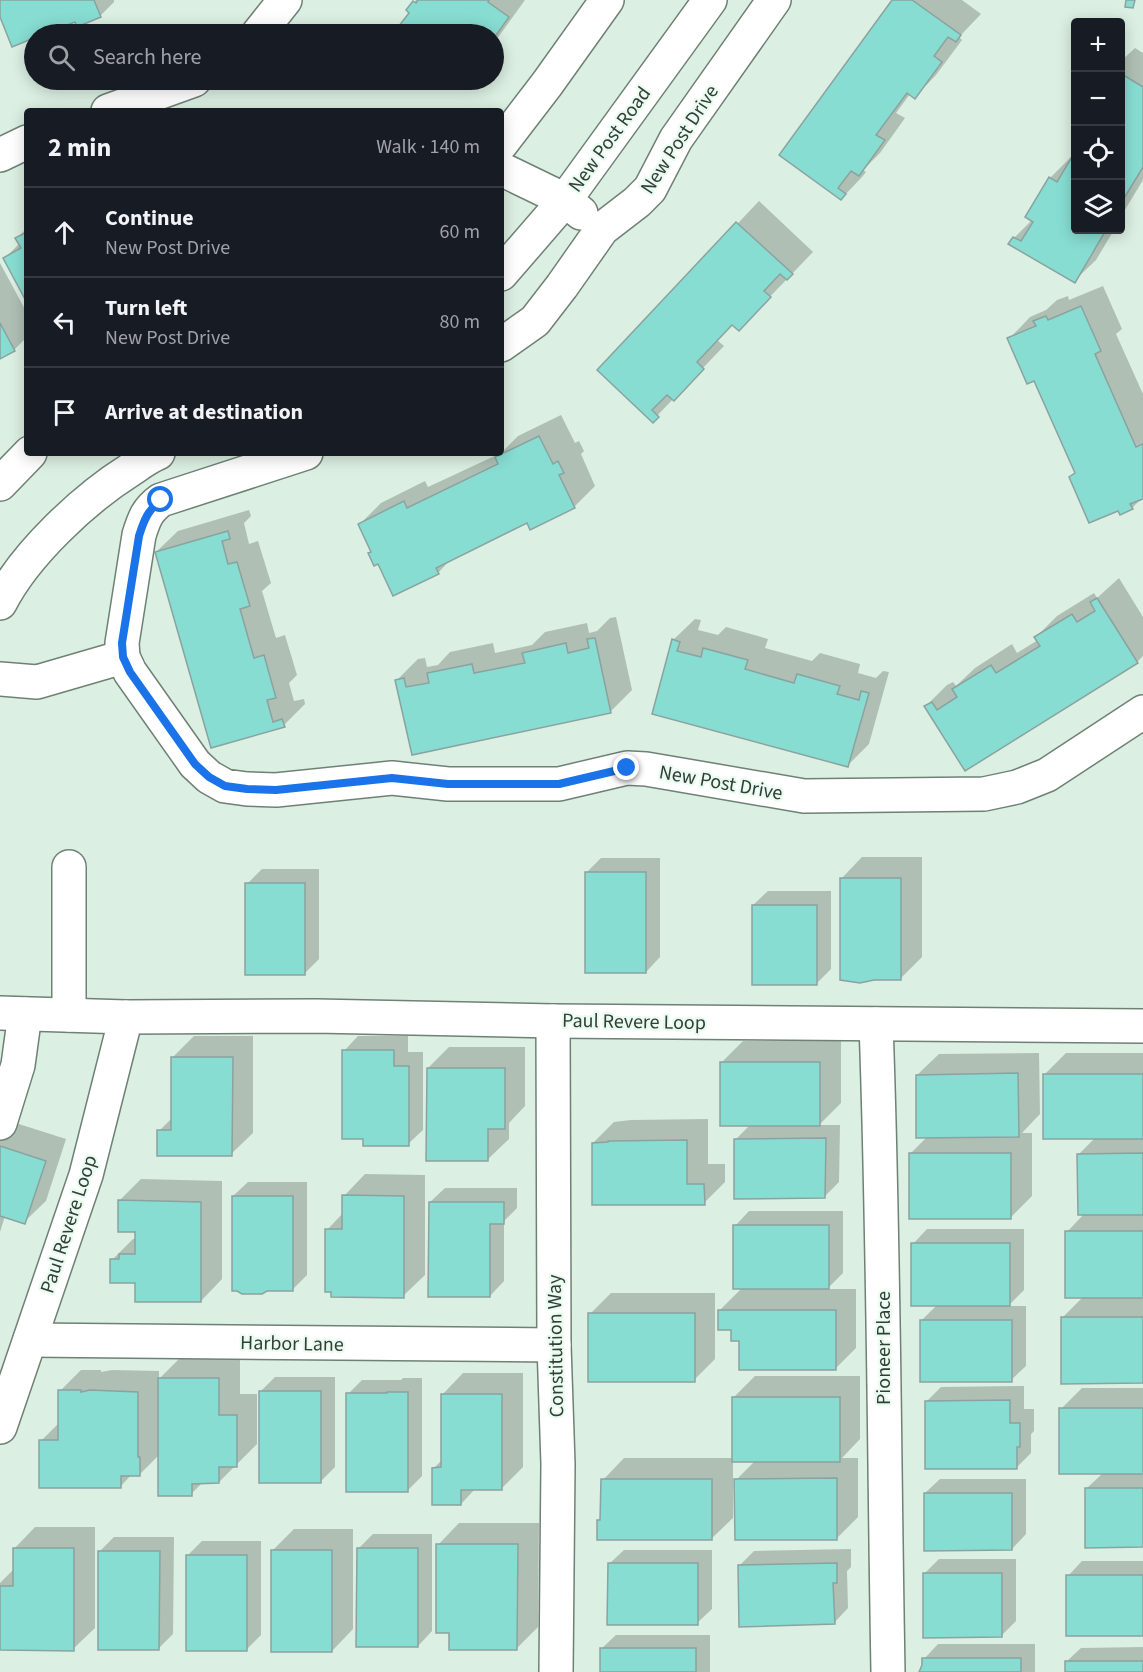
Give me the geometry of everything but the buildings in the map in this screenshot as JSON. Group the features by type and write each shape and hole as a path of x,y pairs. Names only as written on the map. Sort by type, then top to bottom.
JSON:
{"street":[{"path":"266,24 285,0"},
{"path":"504,140 606,0"},
{"name":"New Post Road","path":"504,271 565,200 710,0"},
{"name":"New Post Drive","path":"504,343 535,321 602,229 650,189 676,139 774,0"},
{"path":"116,108 166,90"},
{"path":"0,155 24,143"},
{"path":"504,170 565,200 602,229"},
{"path":"0,484 27,456"},
{"path":"0,603 27,563 66,521 110,483 153,456"},
{"path":"0,679 36,682 123,657 122,643 139,536 144,519 151,508 161,500 247,461 284,456"},
{"name":"New Post Drive","path":"123,657 130,672 195,764 209,777 225,786 247,789 276,790 392,778 448,784 559,784 627,768 646,769 804,796 984,794 1017,787 1047,775 1143,712"},
{"path":"69,867 69,1015"},
{"path":"0,1122 18,1065 12,1013"},
{"name":"Paul Revere Loop","path":"12,1013 126,1017 316,1016 553,1021 1143,1026"},
{"name":"Paul Revere Loop","path":"0,1427 86,1175 126,1017"},
{"name":"Constitution Way","path":"553,1021 554,1345 558,1464 556,1672"},
{"name":"Pioneer Place","path":"876,1024 881,1179 888,1672"},
{"name":"Harbor Lane","path":"30,1340 554,1345"}],"route":[{"path":"161,500 151,508 144,519 139,536 122,643 123,657 130,672 195,764 209,777 225,786 276,790 392,778 448,784 559,784 627,768"}]}
